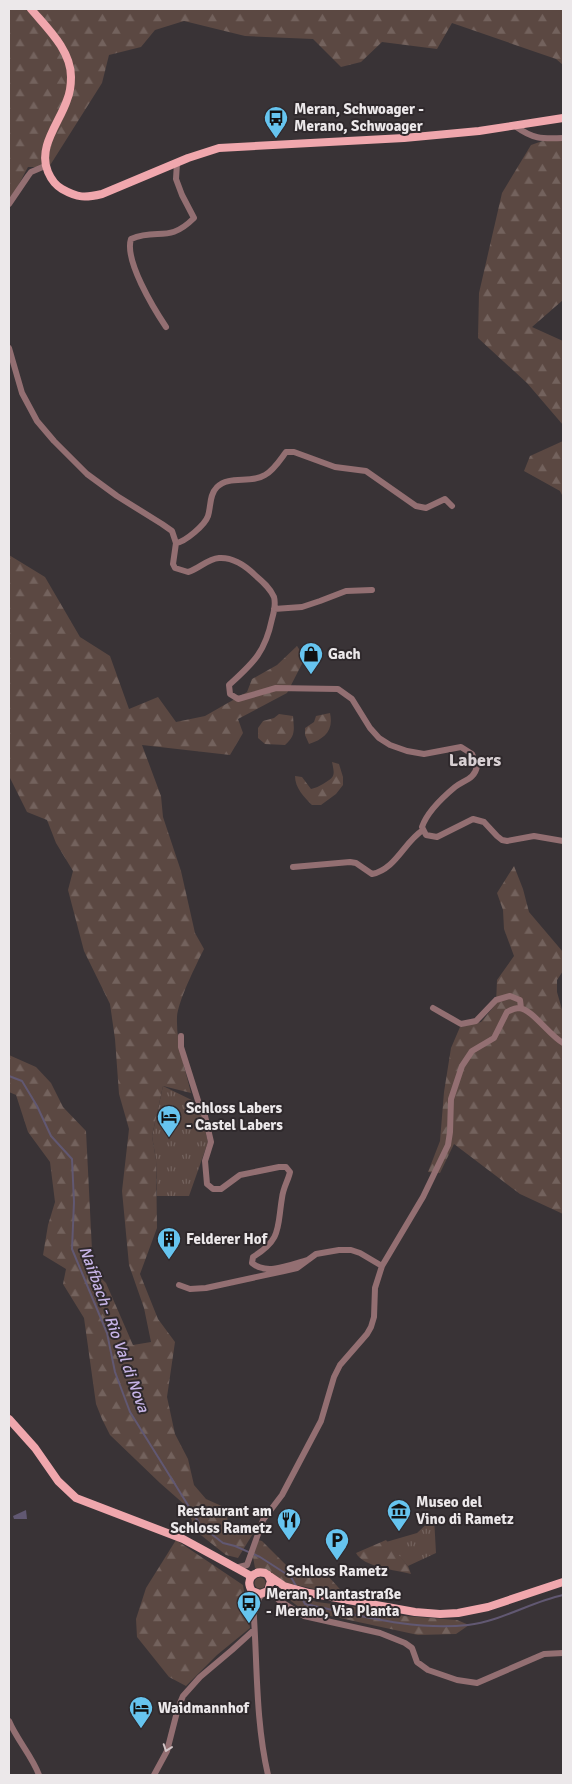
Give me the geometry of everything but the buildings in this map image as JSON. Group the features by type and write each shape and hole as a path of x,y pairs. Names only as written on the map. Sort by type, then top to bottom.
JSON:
{"main road":[{"path":"31,9 61,46 70,66 71,76 68,99 48,142 45,166 51,179 59,188 75,196 87,197 102,194 201,153 219,148 404,138 515,126 563,118"},
{"path":"9,1419 35,1448 58,1481 76,1498 183,1539 232,1566 257,1594 286,1587"},
{"path":"250,1584 256,1573 265,1574 286,1587 415,1612 440,1614 458,1613 488,1607 563,1582"},
{"path":"265,1574 271,1581 267,1591"}],"street":[{"path":"515,126 527,134 541,139 563,138"},
{"path":"166,327 147,298 132,256 130,243 131,239 142,235 166,235 178,232 194,218 176,179 177,163"},
{"path":"9,204 31,172 45,166"},
{"path":"9,348 22,393 37,421 87,474 117,496 172,531 176,544 173,564 175,568 188,572 205,562 226,558 239,563 251,571 270,589 274,600 274,609 268,638 253,662 229,685 230,694 238,699 276,688 338,689 351,697 370,728 379,738 390,744 407,751 424,754 455,747 469,750 475,758 478,766 477,770 472,777 456,787 425,818 422,827 426,835 437,837 473,819 484,822 502,840 507,841 534,836 563,841"},
{"path":"176,544 187,538 205,522 212,494 218,486 227,481 245,481 264,476 289,451 335,467 366,471 416,506 426,508 445,499 452,506"},
{"path":"274,609 302,607 346,591 372,590"},
{"path":"293,868 350,862 356,863 372,874 377,873 395,860 415,835 424,830"},
{"path":"433,1008 461,1024 476,1021 496,1000 510,996 520,1000 521,1008"},
{"path":"268,1775 259,1722 254,1615 248,1572 248,1562 256,1537 263,1520 282,1495 321,1421 334,1378 340,1365 371,1327 374,1317 376,1288 382,1266 423,1197 450,1139 451,1099 462,1066 472,1051 494,1038 507,1012 515,1008 521,1008 528,1012 552,1036 563,1043"},
{"path":"182,1036 184,1055 210,1136 211,1142 205,1161 207,1184 213,1189 221,1190 240,1175 286,1167 290,1172 289,1179 284,1188 278,1229 271,1244 254,1257 252,1263 258,1268 271,1269 308,1260"},
{"path":"179,1285 190,1289 206,1288 290,1270 297,1268 316,1254 325,1252 351,1250 382,1266"},
{"path":"232,1566 248,1562"},
{"path":"248,1562 255,1570 265,1574"},
{"path":"254,1615 259,1598 267,1591 304,1616 380,1634 405,1643 412,1648 417,1662 428,1670 457,1680 477,1683 544,1654 563,1654"},
{"path":"154,1775 167,1751 183,1696 200,1677 254,1630"},
{"path":"9,1721 11,1732 35,1764 39,1775"}],"green space":[{"path":"9,9 563,9 563,65 556,59 452,23 437,49 382,42 361,62 341,67 313,39 245,36 184,21 155,30 141,47 109,55 102,83 49,167 28,167 9,203"},
{"path":"551,138 563,139 563,300 532,327 563,341 563,425 527,383 478,338 479,293 502,193 531,145"},
{"path":"563,441 563,497 560,491 524,471 530,456"},
{"path":"9,555 45,577 80,637 110,656 129,709 158,697 176,722 205,716 247,692 252,679 277,665 297,646 305,658 287,693 238,719 243,733 230,755 142,745 161,796 163,817 181,871 195,933 204,949 184,993 177,1017 179,1046 191,1093 163,1086 152,1136 156,1160 157,1228 140,1274 158,1319 175,1342 167,1397 175,1434 188,1459 194,1485 206,1499 226,1508 228,1523 254,1532 238,1558 226,1555 197,1532 185,1505 110,1435 96,1404 84,1318 63,1284 66,1269 43,1255 48,1225 55,1202 50,1162 28,1132 16,1095 9,1092 9,1055 36,1067 51,1083 63,1107 86,1131 93,1270 106,1283 133,1345 151,1342 144,1308 129,1265 122,1191 129,1129 119,1094 110,1004 84,951 68,890 73,871 56,843 47,820 27,812 9,776"},
{"path":"330,713 331,725 327,733 319,740 309,744 305,735 305,728 314,722 316,716"},
{"path":"279,714 293,716 293,735 285,745 265,744 258,738 258,728 263,721 274,718"},
{"path":"332,762 339,764 343,785 336,794 321,805 312,805 298,788 295,776 302,777 311,789 316,788 332,778 334,773"},
{"path":"514,866 529,912 563,952 563,971 557,980 557,992 563,1013 563,1214 520,1194 454,1144 440,1173 428,1172 440,1141 444,1092 451,1048 460,1027 481,1022 496,1004 497,980 514,956 504,929 503,910 497,893"},
{"path":"163,1086 204,1106 204,1126 208,1142 189,1196 157,1196 156,1160 152,1136"},
{"path":"434,1517 436,1553 408,1566 386,1542 417,1533"},
{"path":"176,1540 243,1585 250,1628 217,1655 186,1686 169,1677 137,1637 136,1619 146,1588"},
{"path":"258,1540 262,1541 289,1568 304,1574 333,1570 329,1577 346,1596 283,1582 255,1568 253,1557"},
{"path":"386,1540 408,1566 411,1574 365,1562 356,1553"},
{"path":"260,1577 266,1583 260,1589 254,1583"},
{"path":"276,1590 317,1602 404,1616 457,1620 469,1625 456,1634 418,1635 303,1610"}],"shaded area":[{"path":"26,1510 27,1519 14,1519 13,1516"}],"waterway":[{"name":"Naifbach - Rio Val di Nova","path":"9,1076 22,1081 37,1106 51,1136 72,1159 74,1202 72,1249 107,1333 115,1372 130,1412 201,1526 223,1543 260,1557 291,1577 296,1586"},
{"name":"Naifbach - Rio Val di Nova","path":"299,1592 305,1604 386,1621 427,1626 480,1623 563,1595"}],"place":[{"name":"Meran, Schwoager - Merano, Schwoager","path":"276,139"},
{"name":"Gach","path":"311,675"},
{"name":"Schloss Labers - Castel Labers","path":"169,1138"},
{"name":"Felderer Hof","path":"169,1260"},
{"name":"Museo del Vino di Rametz","path":"399,1532"},
{"name":"Restaurant am Schloss Rametz","path":"289,1541"},
{"name":"Schloss Rametz","path":"337,1561"},
{"name":"Meran, Plantastraße - Merano, Via Planta","path":"249,1624"},
{"name":"Waidmannhof","path":"141,1729"}],"district":[{"name":"Labers","path":"475,760"}]}
